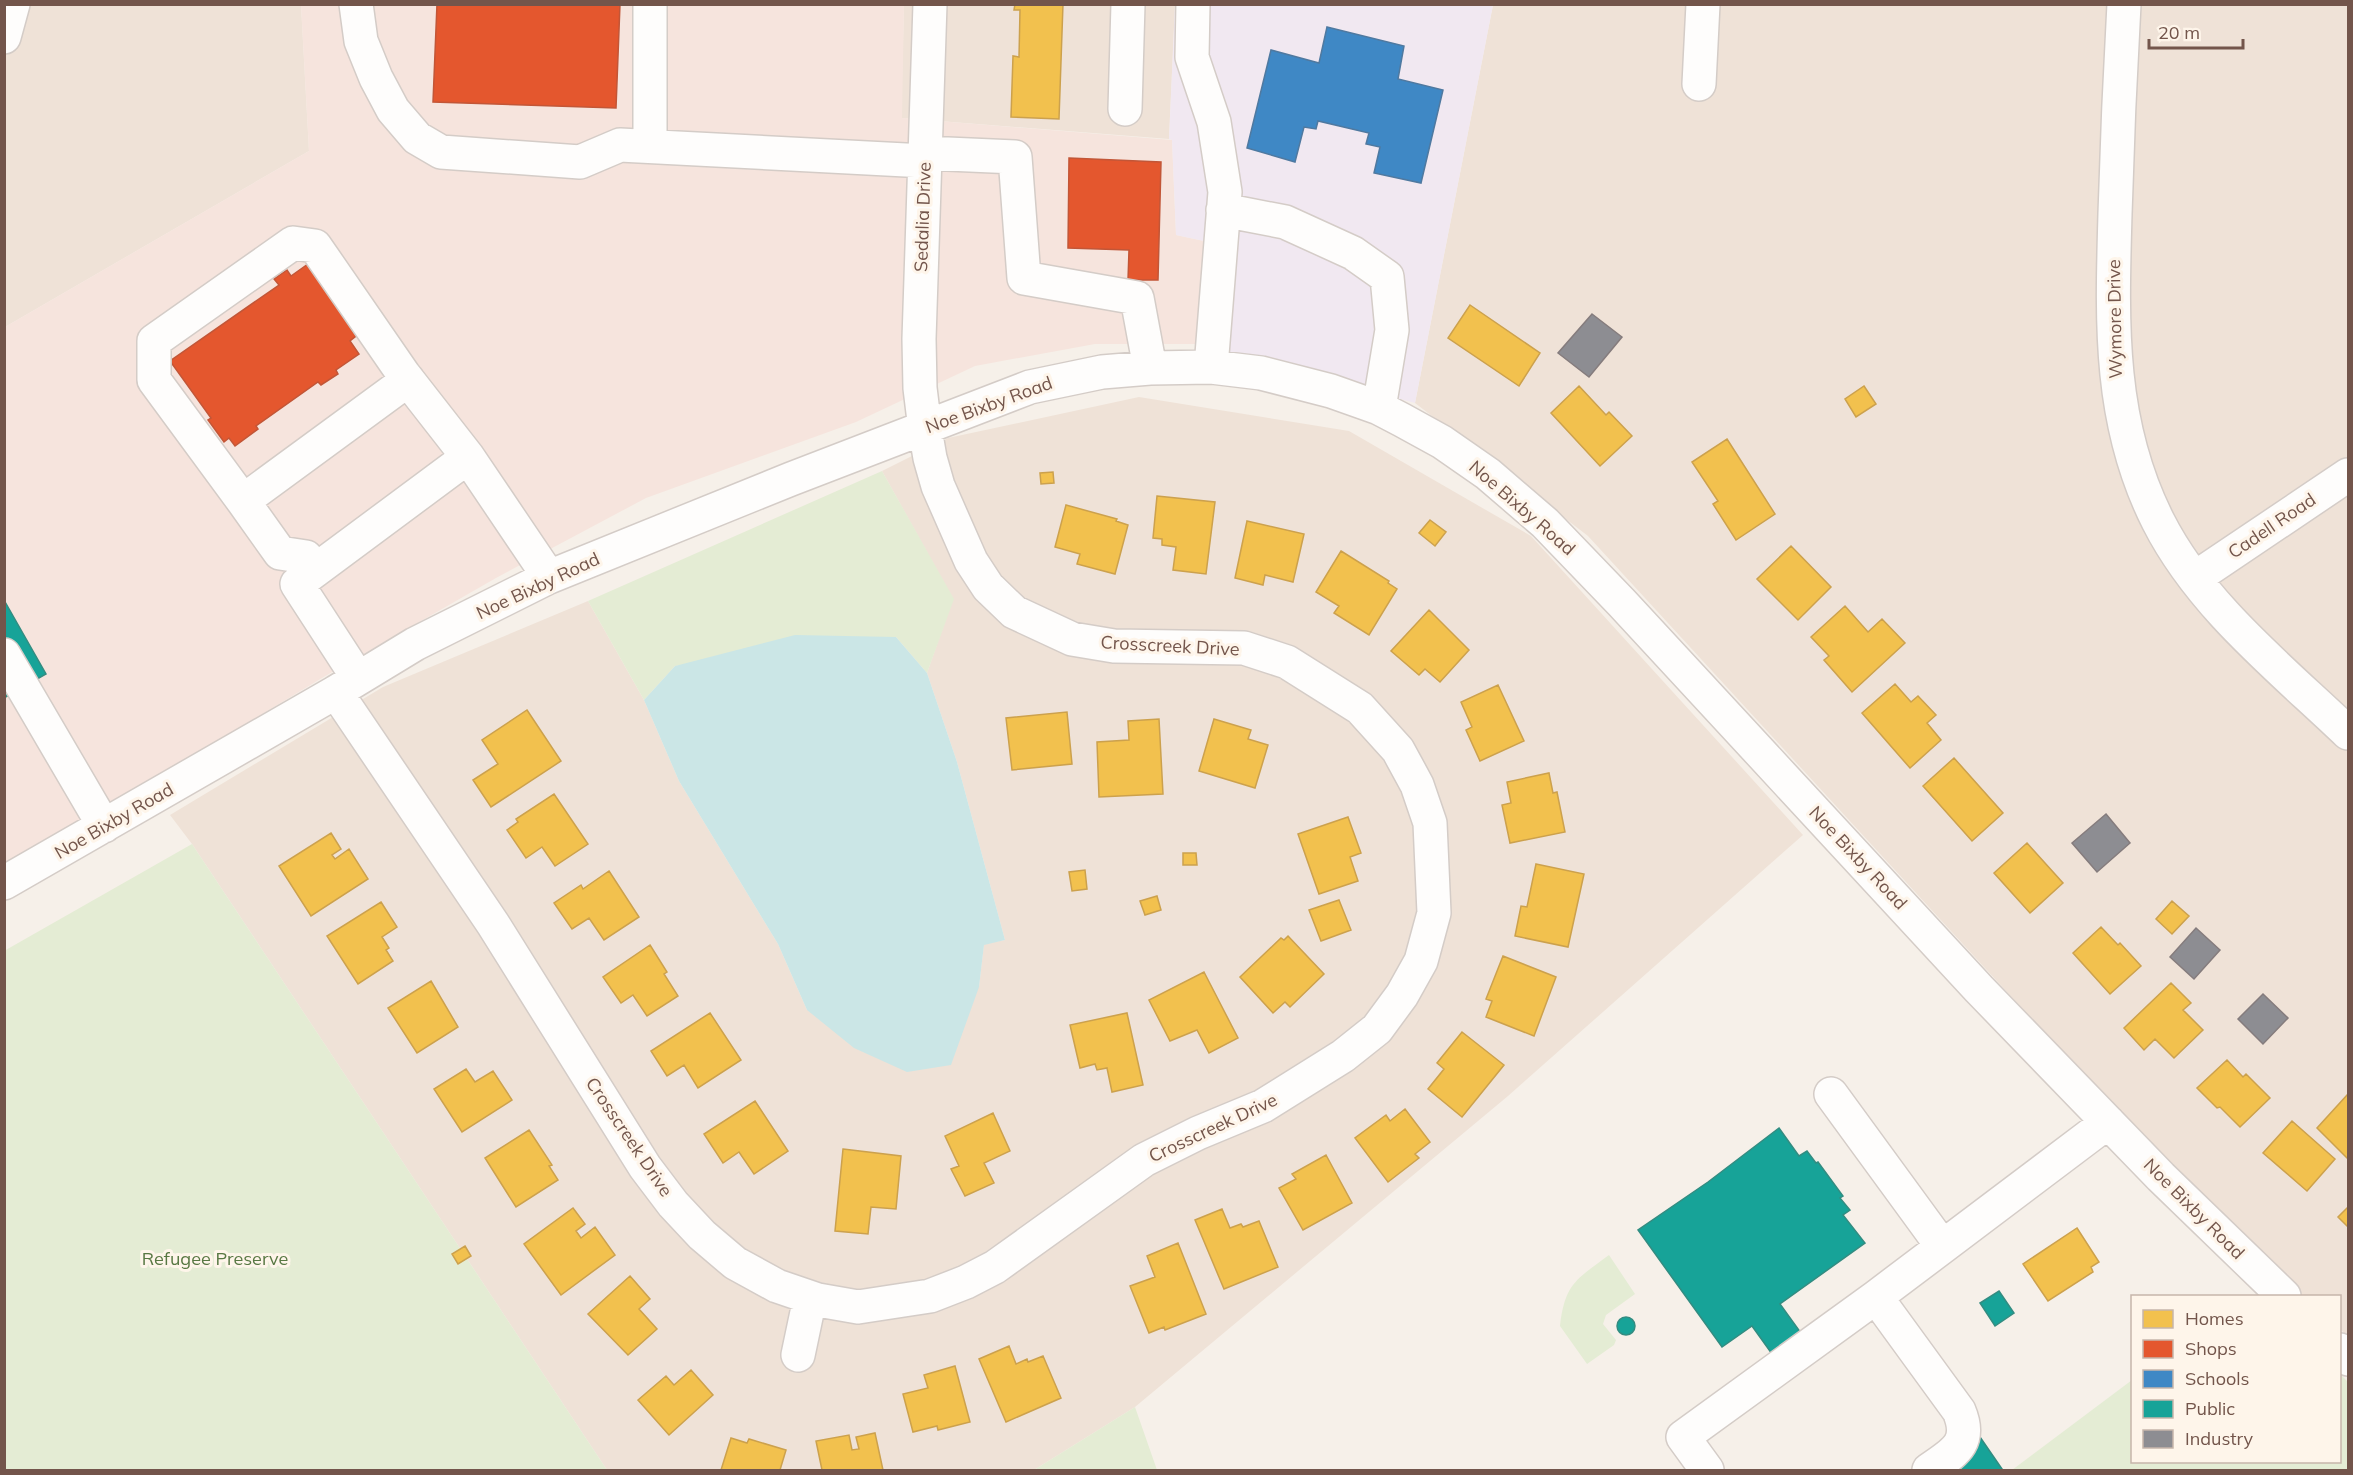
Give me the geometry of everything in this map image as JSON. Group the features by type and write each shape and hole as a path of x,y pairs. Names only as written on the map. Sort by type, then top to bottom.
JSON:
{"street":[{"path":"4,37 14,4"},
{"path":"356,4 361,41 376,78 393,110 417,138 441,152 580,162 620,145 925,157 1015,157 1024,278 1137,298 1150,368"},
{"path":"650,4 650,146"},
{"name":"Sedalia Drive","path":"925,429 920,388 920,339 930,4"},
{"path":"1125,109 1128,4"},
{"path":"1193,4 1192,57 1214,122 1225,192 1211,367"},
{"path":"1700,84 1703,4"},
{"name":"Wymore Drive","path":"2124,4 2112,320 2117,388 2130,450 2158,521 2195,578 2239,629 2349,733"},
{"path":"1223,210 1284,222 1353,253 1387,277 1392,330 1379,408"},
{"path":"468,457 316,570 306,557 280,553 154,380 154,341 292,243 315,246 408,380 468,457 549,577"},
{"name":"Noe Bixby Road","path":"4,883 415,644 549,577 791,479 1030,387 1102,372 1150,368 1211,367 1261,373 1331,391 1379,408 1442,442 1488,474 1545,524 1622,603 1979,989 2161,1177 2283,1295"},
{"path":"243,501 408,380"},
{"name":"Crosscreek Drive","path":"316,570 297,584 347,685 645,1167 673,1204 702,1235 735,1263 777,1286 810,1298 858,1307 930,1296 966,1282 995,1267 1144,1160 1198,1133 1263,1106 1342,1056 1377,1029 1402,995 1421,961 1434,913 1430,823 1417,785 1398,750 1360,708 1287,662 1245,648 1114,646 1072,639 1014,612 988,587 971,561 938,486 925,429"},
{"name":"Cadell Road","path":"2195,578 2349,475"},
{"path":"4,655 104,826"},
{"path":"1831,1094 1942,1246"},
{"path":"1707,1470 1683,1437 1876,1297 2108,1122"},
{"path":"1876,1297 1959,1411 1963,1421 1965,1430 1963,1441 1955,1451 1929,1470"},
{"path":"798,1355 810,1298"}],"shaded area":[{"path":"5,5 301,5 309,151 5,327"},
{"path":"301,5 904,5 902,118 1172,140 1176,235 1204,241 1196,344 1095,344 975,366 856,422 646,498 496,578 327,675 5,869 5,327 309,151"},
{"path":"904,5 1175,5 1169,139 901,118"},
{"path":"1175,5 1493,5 1415,403 1196,344 1204,241 1176,235 1172,140 1169,139"},
{"path":"1493,5 2348,5 2348,1337 2341,1330 2341,1295 2302,1295 2210,1213 1588,536 1415,403"},
{"path":"1139,397 1349,431 1531,536 1803,835 1508,1096 1135,1407 1034,1470 607,1470 192,844 170,815 383,687 588,601 644,700 679,781 778,944 807,1010 979,987 984,944 1005,940 957,762 927,673 953,599 882,471 948,438"}],"green space":[{"path":"882,471 954,599 927,673 896,637 675,666 644,700 588,601"},
{"name":"Refugee Preserve","path":"192,844 607,1470 5,1470 4,951"},
{"path":"1609,1255 1635,1294 1606,1315 1603,1324 1616,1340 1614,1345 1587,1364 1560,1326 1562,1312 1565,1300 1574,1283"},
{"path":"2341,1375 2348,1382 2348,1470 2012,1470 2131,1381 2131,1463 2341,1463"},
{"path":"1135,1407 1157,1470 1034,1470"}],"water":[{"path":"795,635 896,637 927,673 957,762 1005,940 984,945 979,987 951,1065 907,1072 854,1048 807,1010 778,944 679,781 644,700 675,666"}],"building: Homes":[{"path":"1015,4 1063,4 1059,119 1011,117 1013,56 1019,57 1020,10 1014,10"},
{"path":"1470,305 1540,353 1519,386 1448,338"},
{"path":"1579,386 1606,415 1609,412 1632,436 1600,466 1551,413"},
{"path":"1864,386 1876,404 1856,417 1845,399"},
{"path":"1727,439 1775,514 1736,540 1713,504 1718,501 1692,462"},
{"path":"1053,472 1054,483 1041,484 1040,473"},
{"path":"1157,496 1215,502 1206,574 1173,570 1176,547 1162,545 1162,539 1153,538"},
{"path":"1066,505 1117,519 1116,521 1128,525 1115,574 1077,564 1080,554 1055,547"},
{"path":"1430,520 1446,532 1435,546 1419,533"},
{"path":"1247,521 1304,534 1293,582 1265,575 1263,585 1235,578"},
{"path":"1791,546 1831,587 1798,620 1757,579"},
{"path":"1341,551 1389,581 1388,583 1397,589 1369,635 1334,613 1339,606 1316,592"},
{"path":"1845,606 1868,632 1882,619 1905,643 1852,692 1824,660 1829,656 1811,637"},
{"path":"1429,610 1469,650 1440,682 1425,669 1419,675 1391,651"},
{"path":"1895,684 1911,702 1918,696 1936,715 1927,723 1941,740 1910,768 1862,713"},
{"path":"1498,685 1524,741 1480,761 1466,730 1472,727 1461,702"},
{"path":"527,710 561,761 491,807 473,780 498,764 482,740"},
{"path":"1067,712 1072,764 1012,770 1006,718"},
{"path":"1159,719 1163,794 1099,797 1097,742 1129,740 1128,721"},
{"path":"1214,719 1251,730 1248,739 1268,745 1255,788 1199,771"},
{"path":"1954,758 2003,813 1972,841 1923,786"},
{"path":"1549,773 1553,793 1557,792 1565,832 1510,843 1502,805 1511,803 1507,782"},
{"path":"554,794 588,844 555,866 542,847 526,858 507,830 518,822 516,819"},
{"path":"1348,817 1361,853 1350,857 1358,881 1319,894 1298,834"},
{"path":"331,833 341,849 332,855 335,859 349,849 368,879 311,916 279,866"},
{"path":"2027,843 2063,883 2030,913 1994,873"},
{"path":"1183,853 1196,853 1197,865 1183,865"},
{"path":"1536,864 1584,874 1568,947 1515,936 1521,906 1527,907"},
{"path":"1085,870 1087,889 1072,891 1069,872"},
{"path":"609,871 639,917 604,940 589,918 572,929 554,903 581,885 583,889"},
{"path":"1157,896 1161,910 1145,915 1140,901"},
{"path":"1339,900 1351,930 1321,941 1309,910"},
{"path":"2172,901 2189,916 2172,934 2156,919"},
{"path":"381,902 397,927 382,937 393,961 358,984 327,936"},
{"path":"2101,927 2118,945 2120,943 2141,966 2110,994 2073,953"},
{"path":"1288,936 1324,974 1290,1007 1285,1002 1273,1013 1240,977 1281,938 1284,940"},
{"path":"650,945 667,972 664,974 678,996 647,1016 633,995 621,1003 603,977"},
{"path":"1503,956 1556,977 1534,1036 1486,1017 1492,1001 1486,999"},
{"path":"1204,972 1238,1038 1209,1053 1197,1030 1170,1041 1149,1000"},
{"path":"431,981 458,1027 417,1053 388,1008"},
{"path":"2171,983 2191,1003 2183,1010 2203,1030 2174,1058 2155,1039 2144,1050 2124,1028"},
{"path":"710,1013 741,1060 698,1088 684,1065 667,1076 651,1051"},
{"path":"1127,1013 1143,1085 1112,1092 1107,1068 1097,1070 1095,1064 1080,1068 1070,1025"},
{"path":"1462,1032 1504,1065 1462,1117 1428,1089 1444,1069 1437,1063"},
{"path":"2227,1060 2243,1077 2246,1074 2270,1098 2240,1127 2197,1088"},
{"path":"466,1069 475,1082 493,1071 512,1100 462,1132 434,1089"},
{"path":"2348,1094 2348,1159 2317,1128"},
{"path":"755,1101 788,1151 754,1174 739,1152 723,1163 704,1134"},
{"path":"1405,1109 1430,1142 1415,1154 1419,1158 1388,1182 1355,1138 1386,1115 1390,1121"},
{"path":"993,1113 1010,1151 984,1163 994,1183 965,1196 951,1169 959,1166 945,1136"},
{"path":"2292,1121 2335,1159 2307,1191 2263,1153"},
{"path":"529,1130 552,1165 549,1166 558,1180 516,1207 485,1158"},
{"path":"843,1149 901,1156 896,1209 871,1207 868,1234 835,1231"},
{"path":"1326,1155 1352,1203 1303,1230 1279,1188 1296,1179 1292,1174"},
{"path":"2348,1207 2348,1227 2338,1217"},
{"path":"573,1208 585,1224 576,1231 581,1238 595,1227 615,1255 561,1295 524,1244"},
{"path":"1222,1209 1230,1228 1241,1224 1243,1227 1259,1221 1278,1267 1224,1289 1195,1220"},
{"path":"2077,1228 2099,1262 2091,1267 2093,1272 2048,1301 2023,1264"},
{"path":"1178,1243 1206,1314 1165,1330 1164,1327 1149,1333 1130,1286 1155,1277 1147,1256"},
{"path":"465,1246 471,1256 458,1264 452,1254"},
{"path":"630,1276 650,1299 639,1309 657,1329 628,1355 588,1314"},
{"path":"1009,1346 1016,1364 1043,1356 1061,1398 1006,1422 979,1359"},
{"path":"955,1366 970,1422 938,1430 937,1426 913,1432 903,1394 928,1388 924,1375"},
{"path":"691,1370 713,1395 669,1435 638,1400 666,1376 674,1385"},
{"path":"875,1433 883,1470 822,1470 816,1441 849,1435 852,1450 859,1449 856,1437"},
{"path":"731,1438 747,1443 749,1439 786,1450 780,1470 721,1470"}],"building: Shops":[{"path":"437,4 620,4 616,108 433,102"},
{"path":"1069,158 1161,162 1158,280 1128,280 1129,250 1068,248"},
{"path":"308,264 342,310 340,312 356,336 350,341 359,354 336,370 338,374 321,385 318,382 256,426 258,429 235,446 229,438 224,442 208,420 211,418 170,361 279,285 274,279 287,270 291,276"}],"building: Schools":[{"path":"1327,27 1404,46 1398,79 1443,90 1421,183 1374,173 1380,147 1366,144 1369,133 1318,121 1316,129 1304,127 1295,162 1247,148 1271,50 1319,63"}],"building: Public":[{"path":"4,600 46,674 4,698"},
{"path":"1779,1128 1799,1156 1807,1151 1816,1163 1818,1162 1843,1196 1840,1198 1850,1210 1843,1215 1865,1243 1780,1304 1801,1333 1772,1354 1752,1326 1722,1347 1638,1230 1708,1182"},
{"path":"1999,1291 2014,1313 1995,1326 1980,1303"},
{"path":"1626,1317 1632,1320 1635,1326 1632,1332 1626,1335 1620,1332 1617,1326 1620,1320"},
{"path":"1980,1437 2002,1469 1959,1470 1950,1458"}],"building: Industry":[{"path":"1592,314 1622,337 1589,377 1558,353"},
{"path":"2106,814 2130,843 2097,872 2072,843"},
{"path":"2196,928 2220,950 2194,979 2170,957"},
{"path":"2263,994 2288,1018 2263,1044 2238,1019"}]}
